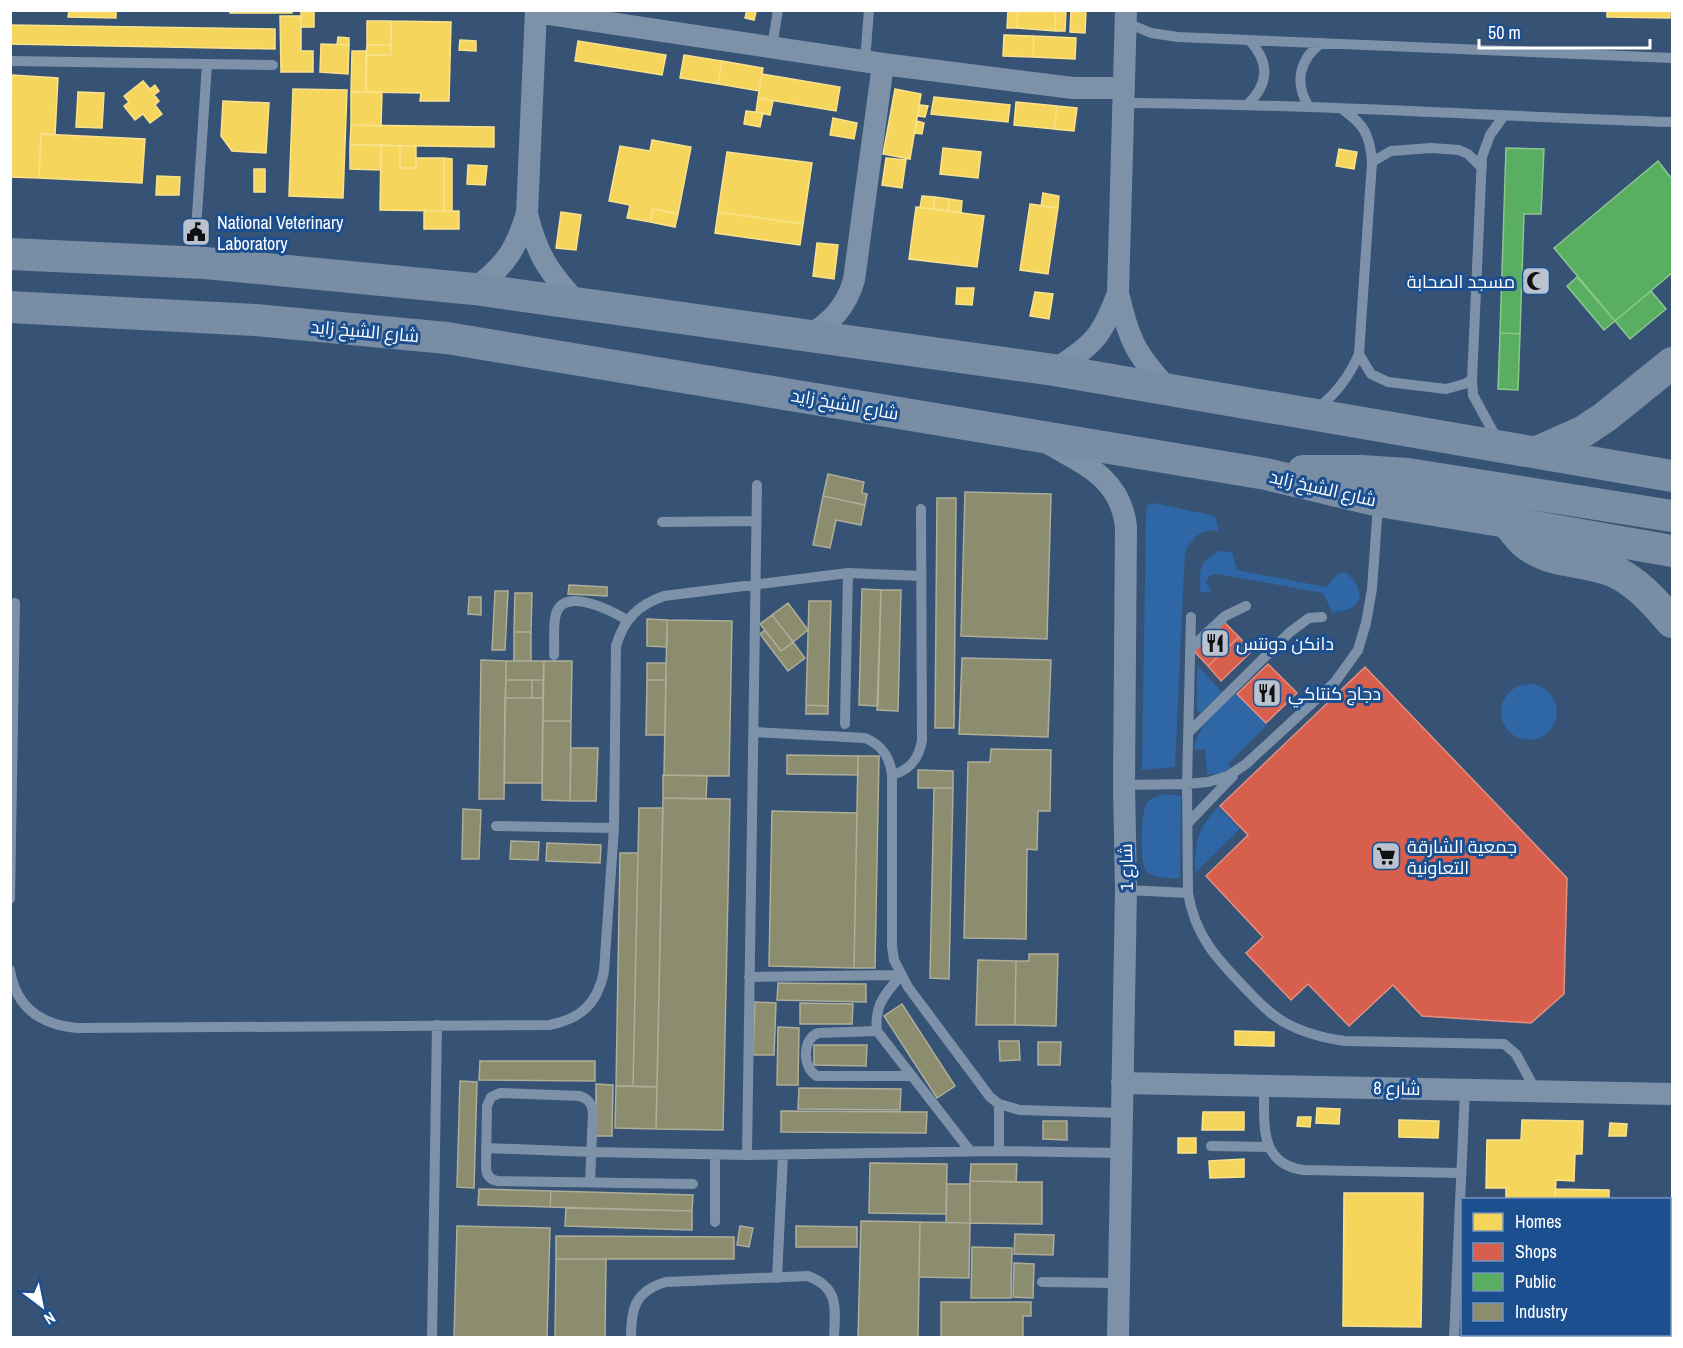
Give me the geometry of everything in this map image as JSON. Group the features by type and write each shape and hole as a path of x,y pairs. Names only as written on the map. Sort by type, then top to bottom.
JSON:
{"main road":[{"path":"10,255 194,263 474,289 1054,370 1672,476"},
{"name":"شارع الشيخ زايد","path":"10,307 255,320 447,339 1266,474 1379,501 1672,551"},
{"path":"1537,452 1561,443 1598,422 1672,363"},
{"path":"1266,474 1337,471 1408,474 1672,516"},
{"path":"1507,522 1523,541 1539,552 1557,559 1604,568 1626,578 1672,622"}],"street":[{"path":"474,289 494,275 510,257 527,213 536,11 874,62 1124,96"},
{"path":"1125,16 1118,293 1125,326 1134,347 1167,388"},
{"path":"809,336 837,315 845,304 854,280 874,62"},
{"path":"527,213 540,255 558,283 577,303"},
{"path":"1054,370 1095,339 1108,320 1118,293"},
{"name":"شارع 1","path":"1040,437 1098,473 1121,502 1124,514 1126,549 1124,785 1126,890 1118,1338"},
{"name":"شارع 8","path":"1122,1083 1672,1094"}],"lane":[{"path":"772,47 778,10"},
{"path":"869,10 874,62"},
{"path":"1125,16 1165,36 1672,58"},
{"path":"1247,105 1262,85 1264,73 1263,61 1258,50 1250,41"},
{"path":"1309,107 1302,97 1299,85 1300,73 1308,56 1321,43"},
{"path":"10,61 273,65"},
{"path":"194,263 207,64"},
{"path":"1124,96 1247,105 1672,122"},
{"path":"1308,414 1325,403 1339,389 1351,372 1359,354 1372,162 1371,146 1365,130 1355,118 1341,109"},
{"path":"1501,446 1473,395 1472,380 1482,157 1490,135 1503,117"},
{"path":"1372,162 1391,151 1431,148 1459,150 1468,154 1482,168"},
{"path":"1359,354 1371,374 1388,382 1446,389 1472,380"},
{"path":"747,1155 757,485"},
{"path":"1188,823 1238,771 1335,682 1358,650 1363,638 1369,607 1379,501"},
{"path":"892,775 913,763 921,748 922,740 921,509"},
{"path":"662,522 756,521"},
{"path":"10,970 19,997 30,1010 44,1021 60,1027 549,1025 572,1019 591,1004 599,989 604,971 614,828 616,646 627,620 637,609 664,596 848,573 921,576"},
{"path":"845,724 848,573"},
{"path":"554,655 556,616 558,609 569,602 590,603 627,620"},
{"path":"10,899 15,603"},
{"path":"1190,650 1226,616 1246,606"},
{"path":"1191,617 1187,784 1188,893 1197,928 1217,959 1269,1012 1282,1022 1312,1035 1345,1041 1504,1044 1516,1054 1536,1092"},
{"path":"1188,733 1290,632 1309,618 1322,617"},
{"path":"753,732 865,738 882,748 891,765 892,775 892,946 894,960 916,999 982,1089 999,1104 1020,1110 1121,1113"},
{"path":"1124,785 1187,784 1219,780 1238,771"},
{"path":"496,826 614,828"},
{"path":"1126,890 1188,893"},
{"path":"749,977 901,975"},
{"path":"901,975 883,997 875,1014 877,1031 971,1152"},
{"path":"432,1338 436,1025"},
{"path":"877,1031 812,1035 808,1040 807,1066 810,1072 817,1076 912,1076"},
{"path":"1264,1086 1265,1132 1269,1147 1280,1161 1295,1169 1461,1173"},
{"path":"1454,1338 1465,1089"},
{"path":"590,1182 592,1107 585,1098 500,1093 491,1097 487,1106 486,1169 487,1174 494,1180 590,1182 693,1184"},
{"path":"999,1104 999,1151"},
{"path":"1211,1146 1269,1147"},
{"path":"486,1148 715,1155 999,1151 1121,1154"},
{"path":"715,1155 715,1222"},
{"path":"777,1278 783,1155"},
{"path":"631,1338 631,1317 635,1305 643,1293 654,1286 666,1282 808,1276 818,1280 832,1295 835,1306 834,1338"},
{"path":"1042,1282 1119,1283"}],"shaded area":[{"path":"1154,503 1215,516 1219,531 1202,532 1191,542 1185,552 1175,767 1142,770 1146,511 1148,504"},
{"path":"1219,551 1232,552 1237,570 1326,587 1339,573 1345,572 1357,586 1360,593 1359,599 1350,608 1332,612 1323,593 1217,574 1209,576 1206,583 1212,591 1200,593 1201,568 1206,560"},
{"path":"1197,665 1222,692 1200,713 1197,710"},
{"path":"1529,684 1544,689 1552,697 1557,712 1552,727 1544,735 1529,740 1514,735 1506,727 1501,712 1506,697 1514,689"},
{"path":"1235,693 1267,725 1228,764 1232,769 1207,775 1205,749 1194,750 1196,741 1209,719"},
{"path":"1163,794 1181,796 1180,878 1161,878 1152,875 1148,873 1143,864 1142,836 1145,808 1150,800"},
{"path":"1218,807 1240,829 1195,873 1198,837 1205,823"}],"building: Homes":[{"path":"69,10 116,10 116,18 68,17"},
{"path":"230,10 292,10 292,13 230,13"},
{"path":"301,10 314,10 314,27 301,27"},
{"path":"747,10 756,12 754,20 745,18"},
{"path":"1008,10 1018,10 1017,28 1007,28"},
{"path":"1018,10 1056,10 1055,31 1017,28"},
{"path":"1056,10 1066,10 1065,31 1055,31"},
{"path":"1071,10 1086,10 1085,33 1070,32"},
{"path":"1607,10 1670,10 1670,18 1607,17"},
{"path":"280,16 301,16 301,51 313,51 313,72 281,72"},
{"path":"367,21 391,21 391,45 367,45"},
{"path":"391,21 451,22 449,101 420,101 421,93 366,92 366,55 391,55"},
{"path":"10,25 275,29 275,49 10,44"},
{"path":"1004,35 1034,36 1033,57 1003,56"},
{"path":"1034,36 1076,38 1075,59 1033,57"},
{"path":"338,37 349,38 349,45 337,45"},
{"path":"460,40 476,41 476,51 459,50"},
{"path":"578,41 666,55 662,75 575,61"},
{"path":"321,44 349,45 348,74 320,72"},
{"path":"367,45 391,45 391,55 366,55"},
{"path":"352,51 367,51 366,92 351,92"},
{"path":"684,55 722,61 718,84 680,78"},
{"path":"722,61 763,68 759,91 718,84"},
{"path":"762,74 840,87 836,111 758,98"},
{"path":"12,75 58,78 55,135 41,134 39,178 10,177"},
{"path":"143,81 150,89 155,85 159,91 154,95 159,101 155,105 162,114 150,123 143,114 135,120 124,106 129,102 124,96"},
{"path":"293,89 347,90 343,198 289,196"},
{"path":"895,89 921,94 910,159 883,154"},
{"path":"78,92 104,93 102,128 76,127"},
{"path":"351,92 382,92 381,126 351,125"},
{"path":"934,97 1010,105 1008,122 931,114"},
{"path":"758,98 773,101 770,115 756,112"},
{"path":"223,101 269,103 266,153 232,151 221,136"},
{"path":"1016,102 1057,106 1054,129 1014,125"},
{"path":"920,105 928,106 925,117 918,116"},
{"path":"1057,106 1077,108 1074,131 1054,129"},
{"path":"746,111 763,113 760,127 744,124"},
{"path":"833,118 857,123 854,139 830,135"},
{"path":"917,121 924,123 922,134 915,133"},
{"path":"351,125 494,127 494,147 350,145"},
{"path":"41,134 145,139 142,183 39,178"},
{"path":"652,140 691,147 678,214 653,209 650,222 627,218 630,205 609,201 620,146 650,151"},
{"path":"350,145 381,145 381,170 350,169"},
{"path":"381,145 400,146 400,168 416,168 416,158 444,158 444,211 380,210"},
{"path":"400,146 416,146 416,168 400,168"},
{"path":"943,148 981,152 978,178 940,174"},
{"path":"1339,149 1357,152 1354,169 1336,166"},
{"path":"727,152 812,163 803,224 718,212"},
{"path":"444,158 452,159 452,211 444,211"},
{"path":"886,158 906,160 902,188 882,185"},
{"path":"468,165 487,166 485,185 467,184"},
{"path":"254,169 265,169 265,192 254,192"},
{"path":"157,176 180,177 179,195 156,195"},
{"path":"1043,193 1059,196 1058,208 1041,206"},
{"path":"922,196 935,197 933,209 920,208"},
{"path":"935,197 949,199 948,211 933,209"},
{"path":"949,199 962,201 961,213 948,211"},
{"path":"1030,204 1058,208 1048,274 1020,270"},
{"path":"916,207 984,216 977,267 909,259"},
{"path":"653,209 678,214 675,227 650,222"},
{"path":"424,211 459,211 459,229 424,229"},
{"path":"561,212 581,215 576,250 556,248"},
{"path":"718,212 803,224 800,245 715,233"},
{"path":"817,243 838,245 834,279 813,276"},
{"path":"957,288 974,288 972,305 956,304"},
{"path":"1035,292 1053,294 1049,319 1030,316"},
{"path":"1235,1031 1274,1032 1274,1046 1235,1045"},
{"path":"1317,1108 1340,1109 1339,1124 1316,1123"},
{"path":"1203,1112 1244,1112 1244,1130 1202,1130"},
{"path":"1298,1117 1311,1117 1310,1127 1297,1126"},
{"path":"1399,1120 1439,1121 1438,1138 1399,1137"},
{"path":"1522,1120 1583,1121 1582,1154 1575,1154 1574,1181 1556,1180 1555,1198 1506,1198 1506,1188 1486,1188 1487,1140 1521,1140"},
{"path":"1610,1123 1627,1124 1626,1136 1609,1136"},
{"path":"1178,1138 1196,1138 1196,1153 1178,1153"},
{"path":"1244,1159 1244,1177 1210,1178 1209,1161"},
{"path":"1556,1189 1609,1190 1609,1198 1555,1198"},
{"path":"1344,1193 1423,1193 1421,1327 1343,1326"},
{"path":"1486,1336 1573,1336 1573,1338 1486,1338"}],"building: Shops":[{"name":"دانكن دونتس","path":"1223,621 1239,637 1208,666 1192,649"},
{"path":"1239,637 1252,651 1221,681 1208,666"},
{"name":"دجاج كنتاكي","path":"1268,664 1297,693 1266,723 1237,694"},
{"name":"جمعية الشارقة التعاونية","path":"1365,667 1567,878 1564,994 1531,1023 1422,1016 1393,985 1349,1026 1308,984 1291,1000 1246,953 1263,937 1206,876 1248,835 1220,806"}],"building: Public":[{"path":"1506,148 1544,149 1541,214 1524,214 1520,334 1500,333"},
{"path":"1658,161 1672,179 1672,273 1615,321 1554,248"},
{"path":"1577,277 1615,321 1604,330 1567,286"},
{"path":"1651,291 1666,309 1630,339 1615,321"},
{"path":"1500,333 1520,334 1518,390 1498,389"}],"building: Industry":[{"path":"828,474 864,482 862,493 867,494 865,505 823,496"},
{"path":"965,492 1051,494 1047,639 961,636"},
{"path":"823,496 865,505 861,525 836,520 830,548 813,545"},
{"path":"937,498 956,498 954,728 935,728"},
{"path":"569,585 607,587 607,596 568,594"},
{"path":"862,589 881,590 878,706 859,705"},
{"path":"881,590 901,590 898,711 877,710"},
{"path":"495,591 508,591 505,650 492,650"},
{"path":"515,593 532,593 531,632 514,632"},
{"path":"469,597 481,597 481,615 468,614"},
{"path":"809,601 831,601 828,706 806,705"},
{"path":"788,603 808,630 793,642 772,615"},
{"path":"772,615 793,642 781,651 760,624"},
{"path":"647,619 667,620 667,647 647,646"},
{"path":"667,620 732,621 729,776 664,775"},
{"path":"765,630 781,651 793,642 805,658 788,671 760,634"},
{"path":"514,632 531,632 531,661 514,661"},
{"path":"962,658 1051,660 1048,737 959,734"},
{"path":"481,660 506,661 504,799 479,799"},
{"path":"506,661 544,661 543,680 506,680"},
{"path":"544,661 572,661 571,721 543,721"},
{"path":"647,663 666,663 666,680 647,680"},
{"path":"506,680 532,680 532,698 505,698"},
{"path":"532,680 543,680 543,698 532,698"},
{"path":"647,680 666,680 665,735 646,735"},
{"path":"505,698 543,698 542,783 504,783"},
{"path":"806,705 828,706 828,714 806,714"},
{"path":"543,721 571,721 570,801 542,800"},
{"path":"571,748 598,748 596,801 570,801"},
{"path":"991,749 1051,750 1050,811 1038,811 1037,850 1027,849 1026,939 964,938 968,762 990,762"},
{"path":"787,755 858,756 858,775 787,774"},
{"path":"858,756 879,756 875,968 854,968"},
{"path":"918,770 953,771 953,788 918,788"},
{"path":"663,775 707,776 706,799 663,798"},
{"path":"934,788 953,788 949,979 930,978"},
{"path":"663,798 730,799 723,1130 656,1129"},
{"path":"639,808 663,808 657,1087 633,1086"},
{"path":"463,809 481,810 479,859 462,859"},
{"path":"772,811 857,813 854,968 769,966"},
{"path":"511,841 539,842 538,860 510,859"},
{"path":"547,843 601,845 600,863 546,861"},
{"path":"620,853 638,853 633,1086 616,1086"},
{"path":"1029,954 1058,954 1056,1026 1015,1025 1016,961 1029,961"},
{"path":"978,960 1016,961 1015,1025 976,1025"},
{"path":"778,983 866,984 866,1002 777,1000"},
{"path":"755,1002 776,1003 774,1055 753,1055"},
{"path":"800,1003 853,1004 852,1024 800,1024"},
{"path":"902,1004 955,1086 937,1098 884,1016"},
{"path":"778,1027 799,1028 798,1085 777,1085"},
{"path":"999,1041 1019,1041 1020,1060 1000,1061"},
{"path":"1038,1042 1061,1042 1060,1065 1038,1065"},
{"path":"814,1045 867,1045 866,1066 814,1065"},
{"path":"480,1061 595,1061 595,1081 479,1080"},
{"path":"460,1081 477,1082 474,1188 457,1187"},
{"path":"596,1084 613,1085 612,1136 596,1136"},
{"path":"616,1086 657,1087 656,1129 615,1128"},
{"path":"799,1088 901,1089 900,1110 798,1109"},
{"path":"781,1111 927,1112 926,1133 781,1132"},
{"path":"1043,1121 1067,1121 1067,1140 1043,1139"},
{"path":"870,1163 947,1164 946,1214 869,1213"},
{"path":"971,1164 1017,1164 1016,1182 970,1181"},
{"path":"970,1181 1042,1182 1042,1224 970,1223"},
{"path":"947,1184 970,1184 970,1223 946,1223"},
{"path":"479,1189 551,1191 550,1207 478,1205"},
{"path":"551,1191 693,1195 692,1211 550,1207"},
{"path":"566,1208 692,1211 692,1230 565,1226"},
{"path":"861,1221 920,1222 918,1338 858,1338"},
{"path":"920,1222 970,1223 969,1278 919,1277"},
{"path":"457,1226 550,1228 547,1338 454,1338"},
{"path":"740,1226 753,1228 749,1247 737,1245"},
{"path":"796,1226 857,1227 857,1247 796,1247"},
{"path":"1015,1234 1054,1235 1053,1255 1014,1254"},
{"path":"556,1236 734,1237 734,1259 556,1259"},
{"path":"972,1247 1012,1248 1011,1298 971,1298"},
{"path":"556,1259 606,1259 605,1338 555,1338"},
{"path":"1014,1263 1034,1264 1033,1298 1013,1297"},
{"path":"941,1302 1031,1302 1031,1316 1023,1316 1023,1338 941,1338"}],"place":[{"name":"National Veterinary Laboratory","path":"196,232"},
{"name":"مسجد الصحابة","path":"1536,281"},
{"name":"دانكن دونتس","path":"1215,643"},
{"name":"دجاج كنتاكي","path":"1267,693"},
{"name":"جمعية الشارقة التعاونية","path":"1386,856"}]}
